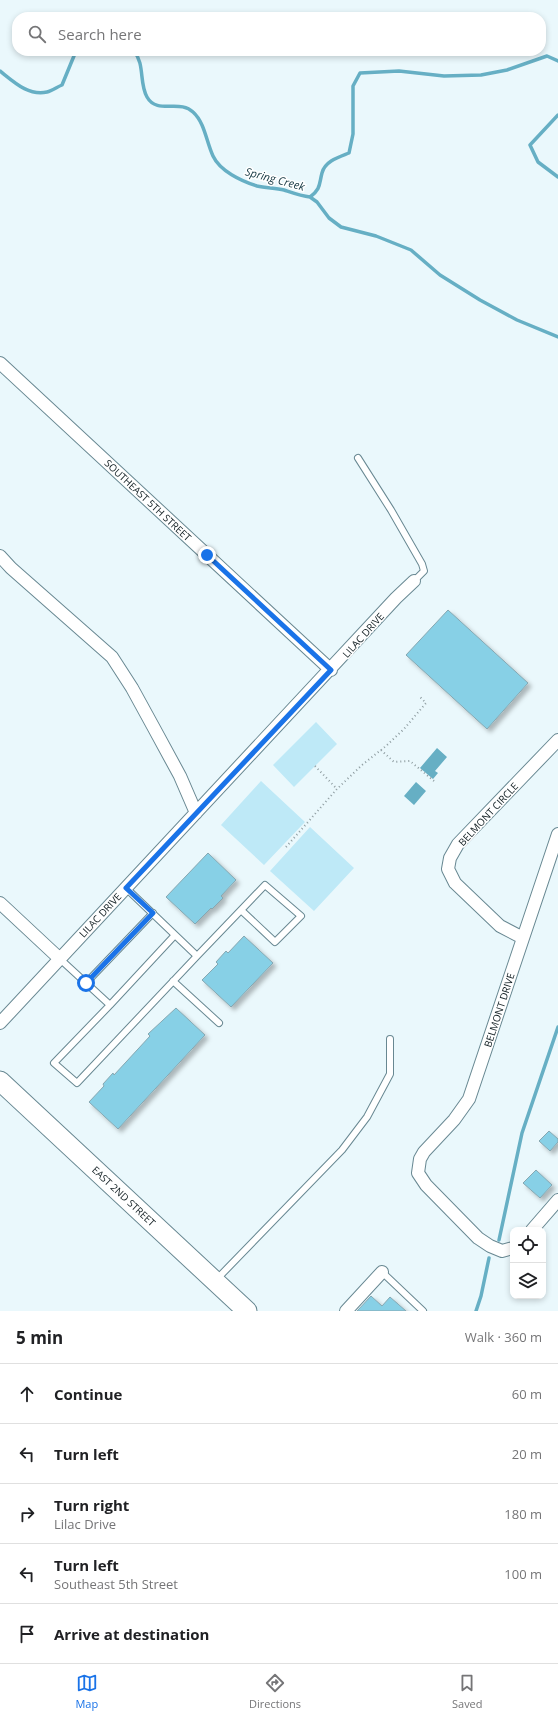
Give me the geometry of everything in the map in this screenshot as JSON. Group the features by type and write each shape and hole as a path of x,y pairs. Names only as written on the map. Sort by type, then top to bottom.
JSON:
{"main road":[{"name":"EAST 2ND STREET","path":"0,1081 247,1311"}],"street":[{"name":"SOUTHEAST 5TH STREET","path":"0,363 331,670"},
{"path":"0,556 11,568 112,657 144,709 180,776 196,813"},
{"name":"LILAC DRIVE","path":"0,1023 331,670 396,598 414,581"},
{"name":"BELMONT CIRCLE","path":"523,938 500,926 455,883 448,869 450,858 458,844 558,740"},
{"name":"BELMONT DRIVE","path":"507,1250 490,1246 478,1238 426,1185 418,1173 420,1159 424,1152 454,1120 469,1100 558,834"},
{"path":"1,907 60,958"},
{"path":"535,1227 558,1200"},
{"path":"346,1311 382,1272"}],"lane":[{"name":"LILAC DRIVE","path":"358,458 391,510 422,564 424,571 414,581"},
{"path":"175,934 54,1063 77,1083 173,981 197,956 241,910 265,885 301,916 275,942 241,910"},
{"path":"126,888 197,956"},
{"path":"86,983 153,913"},
{"path":"60,958 110,1005"},
{"path":"173,981 219,1023"},
{"path":"214,1281 342,1150 367,1117 390,1074 390,1039"},
{"path":"382,1272 424,1311"}],"path":[{"path":"286,847 337,788 404,729 426,703 419,696"},
{"path":"381,750 394,762 410,761 434,781"},
{"path":"315,766 337,788"}],"shaded area":[{"path":"316,722 337,744 294,787 273,765"},
{"path":"437,748 447,757 435,771 438,773 433,779 420,768"},
{"path":"261,781 305,822 264,865 221,825"},
{"path":"416,782 426,791 414,805 404,796"},
{"path":"310,827 354,868 314,911 270,871"}],"building":[{"path":"448,610 528,683 487,729 406,655"},
{"path":"208,853 236,880 221,896 223,898 195,924 166,897"},
{"path":"244,936 273,963 231,1007 202,980 218,964 216,962 226,951 228,953"},
{"path":"176,1008 205,1035 118,1129 89,1102 104,1086 103,1084 113,1073 114,1075 150,1036 148,1034"},
{"path":"549,1131 558,1139 558,1142 550,1151 539,1141"},
{"path":"536,1170 552,1185 540,1198 523,1183"},
{"path":"371,1296 382,1306 390,1297 406,1311 357,1311"}],"waterway":[{"name":"Spring Creek","path":"0,71 16,84 27,90 40,93 47,92 62,85 74,56"},
{"name":"Spring Creek","path":"137,56 140,62 143,86 147,97 151,102 157,105 188,108 193,112 203,127 213,156 226,171 257,186 284,190 310,197 318,189 322,173 326,165 329,162 349,153 353,134 353,86 360,73 399,71 444,76 481,75 507,70 547,56 558,61"},
{"name":"Spring Creek","path":"558,115 530,145 538,162 558,177"},
{"path":"310,197 317,202 329,218 341,227 376,236 411,250 440,275 480,300 517,320 558,337"},
{"path":"499,1240 522,1133 558,1027"},
{"path":"476,1311 481,1296 489,1258"}],"route":[{"path":"86,983 153,913 126,888 331,670 207,555"}]}
